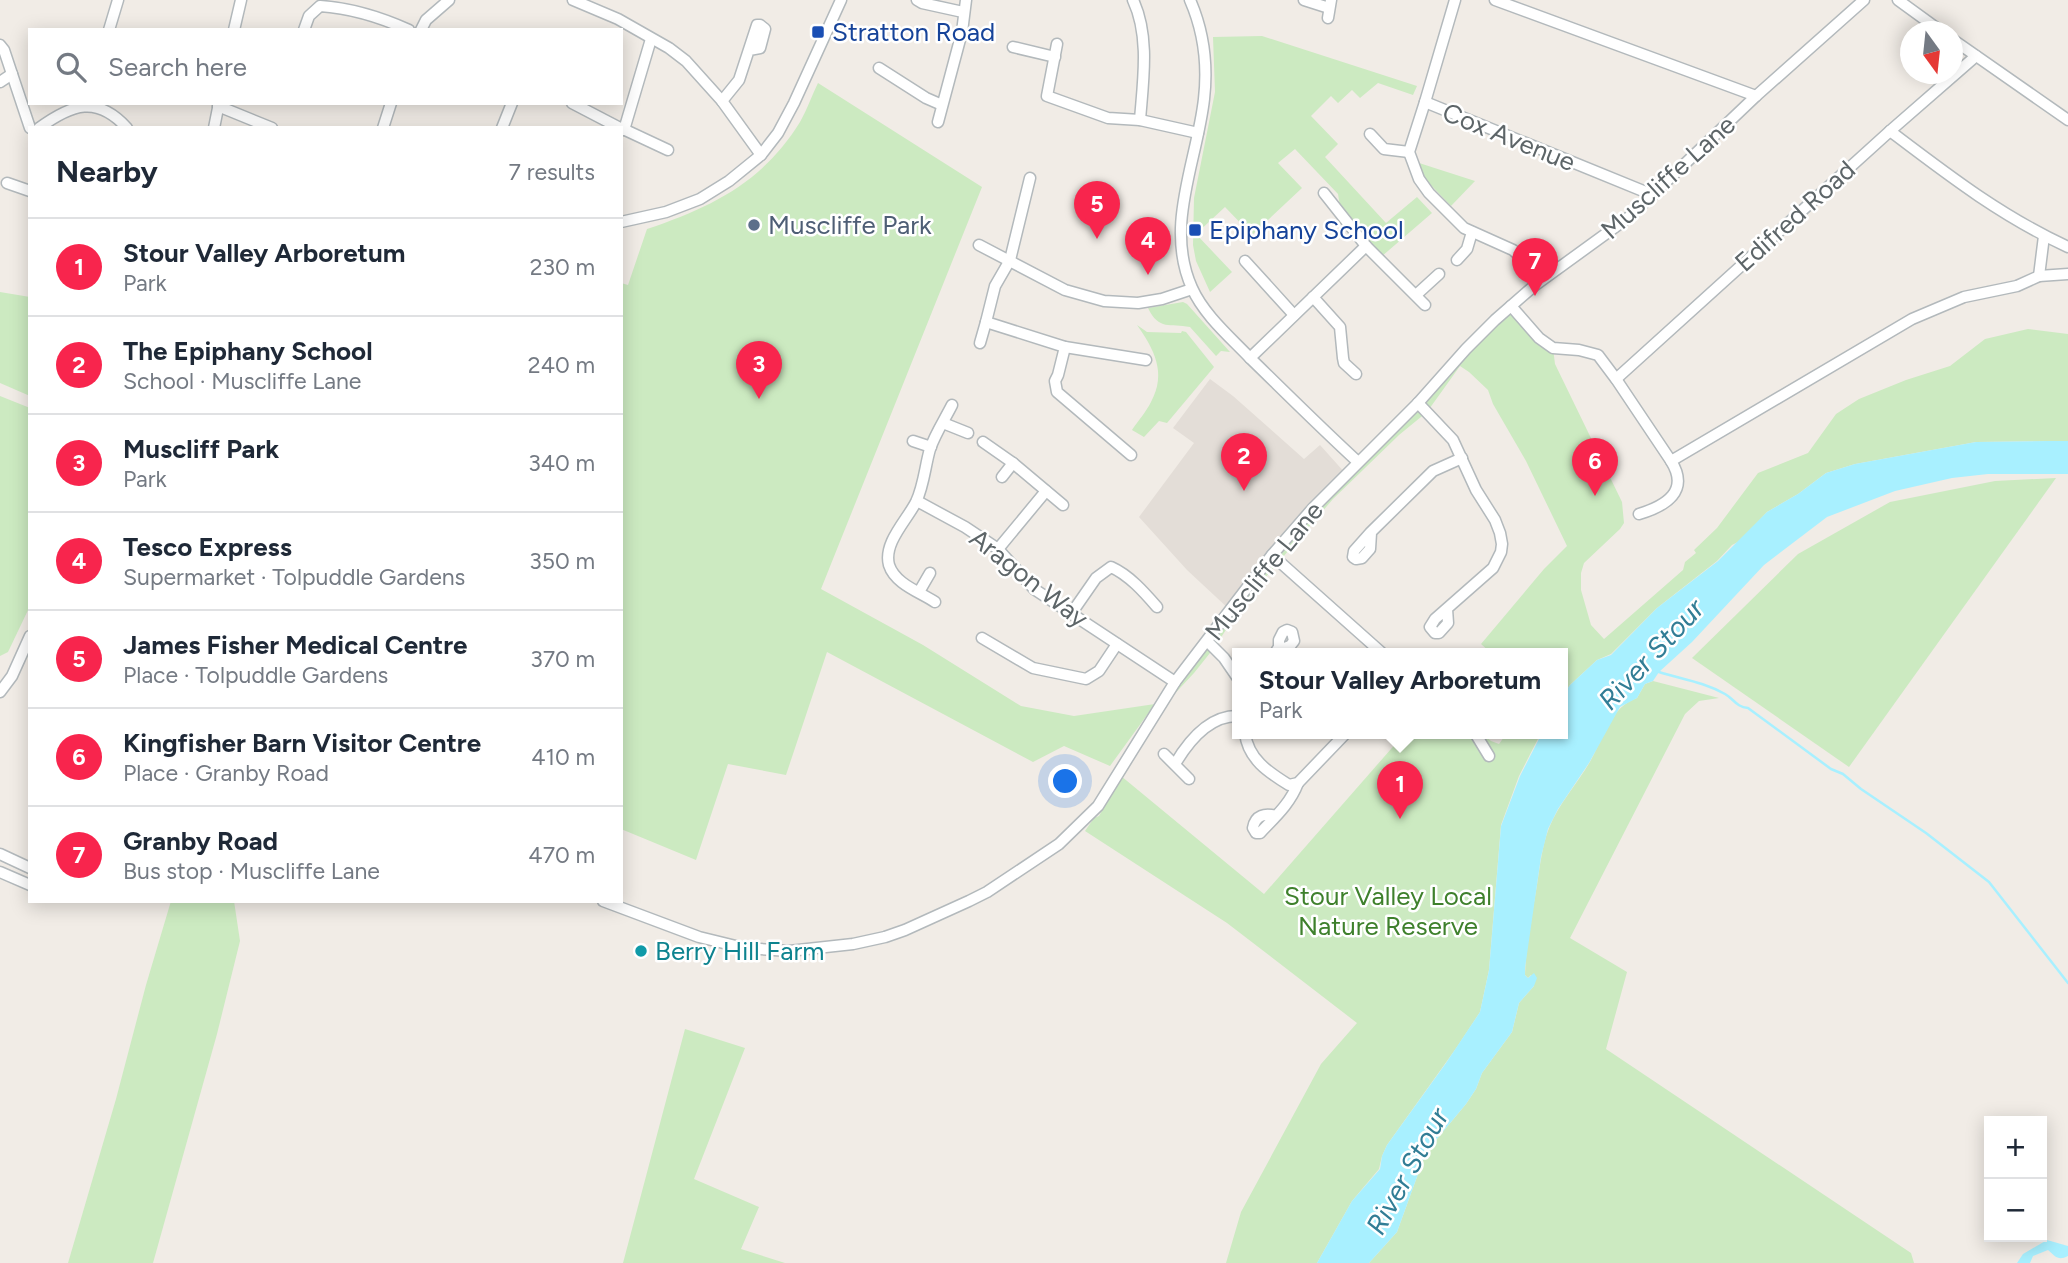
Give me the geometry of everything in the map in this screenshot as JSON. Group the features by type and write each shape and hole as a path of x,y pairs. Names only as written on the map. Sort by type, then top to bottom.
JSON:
{"street":[{"path":"110,28 118,0"},
{"path":"234,28 240,0"},
{"path":"422,28 426,20 449,0"},
{"path":"573,0 618,19 686,61 722,101 761,155"},
{"path":"623,222 666,212 700,199 729,181 761,155 778,133 794,103 841,0"},
{"path":"917,0 963,12"},
{"path":"938,122 962,32 966,0"},
{"path":"1133,0 1142,28 1143,43 1144,74 1139,120"},
{"path":"1190,0 1200,23 1205,51 1204,100 1181,217 1181,248 1192,289 1205,310 1250,358 1357,462"},
{"path":"1304,0 1329,8"},
{"name":"Cox Avenue","path":"1455,0 1425,103 1653,195"},
{"path":"1495,0 1756,96"},
{"name":"Muscliffe Lane","path":"608,903 699,937 731,945 767,951 807,950 853,944 905,930 987,892 1059,844 1098,806 1175,682 1272,555 1313,508 1511,306 1534,286 1629,217 1756,96 1864,0"},
{"path":"1898,0 1927,21"},
{"path":"305,28 309,16 319,3 377,16 404,28"},
{"path":"623,126 652,38"},
{"path":"1057,44 1047,96 1108,118 1139,120 1198,133"},
{"path":"0,46 4,50 29,126"},
{"path":"1013,47 1055,57"},
{"path":"1963,47 2068,120"},
{"path":"722,101 739,80 749,50"},
{"name":"Edifred Road","path":"1616,379 1976,56"},
{"path":"879,68 926,98 943,105"},
{"path":"0,82 12,74"},
{"path":"1425,103 1409,152 1419,179 1429,193 1464,228 1513,250 1527,263"},
{"path":"214,126 219,105 267,126"},
{"path":"384,126 390,105"},
{"path":"503,126 511,105"},
{"path":"576,105 618,126"},
{"path":"42,126 59,113 81,107 103,107 125,126"},
{"path":"623,128 668,150"},
{"path":"1890,131 2001,212 2068,247"},
{"path":"1370,134 1384,149 1409,152"},
{"path":"980,343 995,286 1010,260 1030,178"},
{"path":"8,183 28,190"},
{"path":"1324,193 1366,246 1425,305"},
{"path":"1457,260 1467,248 1472,232"},
{"path":"2039,276 2044,236"},
{"path":"979,245 1065,290 1104,301 1138,303 1162,299 1192,289"},
{"path":"1250,358 1366,246"},
{"path":"1245,261 1294,315"},
{"path":"1416,295 1439,274"},
{"path":"1671,461 1912,320 1964,297 2017,286 2039,276 2068,274"},
{"path":"1313,297 1340,327 1344,363 1356,374"},
{"path":"1511,306 1553,348 1598,355 1678,471 1676,491 1664,504 1639,514"},
{"path":"986,322 1065,347 1146,360"},
{"path":"1065,347 1055,381 1057,392 1131,456"},
{"path":"1418,403 1453,440 1476,490 1495,520 1502,544 1493,568 1447,609"},
{"path":"935,602 896,578 888,558 891,544 917,501 931,447 952,405"},
{"path":"943,423 968,433"},
{"path":"913,441 931,447"},
{"path":"983,442 1063,505"},
{"path":"1371,533 1433,471 1462,458"},
{"path":"1002,477 1013,463"},
{"path":"998,549 1046,491"},
{"name":"Aragon Way","path":"917,501 965,527 998,549 1034,589 1175,682"},
{"path":"1272,555 1376,648"},
{"path":"1071,614 1096,578 1111,562 1157,607"},
{"path":"919,592 930,573"},
{"path":"982,638 1032,668 1086,679 1100,671 1116,644"},
{"path":"0,692 12,676 28,640"},
{"path":"1208,642 1224,657 1232,669"},
{"path":"1175,764 1206,726 1222,718 1232,717"},
{"path":"1246,739 1250,754 1270,774 1289,785 1298,783"},
{"path":"1276,816 1289,803 1298,783 1340,739"},
{"path":"1479,739 1489,756"},
{"path":"1164,754 1189,779"},
{"path":"0,854 28,867"},
{"path":"0,872 28,884"}],"shaded area":[{"path":"1210,379 1304,459 1320,445 1346,474 1230,610 1187,570 1139,517 1194,443 1173,428"}],"green space":[{"path":"1262,36 1417,86 1413,95 1378,83 1360,98 1352,90 1338,103 1331,96 1311,116 1338,144 1325,157 1386,223 1417,197 1432,213 1381,257 1341,213 1338,194 1295,149 1278,163 1302,188 1252,235 1225,207 1196,234 1232,272 1210,292 1196,261 1193,245 1194,198 1215,92 1213,37"},
{"path":"818,83 982,187 821,589 923,645 1021,706 1074,716 1155,704 1110,766 1064,746 1033,762 827,652 786,775 728,764 696,860 623,830 623,284 628,285 647,229 671,221 734,190 770,161 800,122"},
{"path":"1416,162 1475,181 1451,206 1423,177"},
{"path":"0,292 28,297 28,395 0,383"},
{"path":"1183,302 1230,352 1221,351 1216,356 1190,327 1161,323 1148,308"},
{"path":"1511,306 1553,348 1555,364 1622,502 1624,523 1584,563 1581,573 1581,590 1591,625 1604,639 1683,570 1685,562 1696,553 1694,550 1717,528 1758,473 1808,453 1836,414 1859,399 1950,366 1985,339 2028,329 2068,334 2068,441 1976,442 1855,464 1826,473 1767,512 1740,541 1657,608 1611,654 1597,660 1568,688 1568,648 1485,648 1481,644 1544,569 1567,546 1488,390 1460,366 1427,412 1399,435 1333,499 1245,601 1194,673 1154,716 1272,555"},
{"path":"1137,325 1147,332 1186,332 1214,367 1167,423 1159,421 1144,437 1132,430 1156,391 1158,371 1149,343"},
{"path":"0,396 28,407 28,610 8,652 0,656"},
{"path":"2056,478 1849,767 1692,658 1798,554 1890,502 1995,481"},
{"path":"1653,681 1719,698 1699,701 1685,714 1570,938 1627,972 1606,1049 1911,1253 1914,1263 1369,1263 1397,1232 1426,1152 1476,1089 1482,1073 1512,1032 1519,1003 1534,986 1531,975 1528,978 1525,975 1527,952 1543,849 1553,819 1591,760 1614,715 1628,702 1637,698 1645,684"},
{"name":"Stour Valley Local Nature Reserve","path":"1400,739 1488,739 1499,744 1503,739 1538,739 1519,776 1501,825 1489,970 1480,1012 1387,1145 1379,1169 1352,1201 1317,1263 1226,1263 1241,1212 1321,1064 1357,1023 1227,923 1085,831 1094,818 1099,816 1121,776 1264,894"},
{"path":"170,903 234,903 240,941 153,1263 68,1263 116,1099"},
{"path":"685,1029 745,1048 694,1179 759,1207 741,1249 785,1263 623,1263"}],"water":[{"name":"River Stour","path":"2068,441 2068,474 1988,474 1952,478 1895,491 1827,517 1764,565 1653,681 1645,684 1637,698 1620,707 1548,829 1541,857 1525,968 1528,978 1534,973 1537,978 1534,986 1519,1003 1512,1032 1482,1073 1466,1104 1426,1152 1397,1232 1369,1263 1317,1263 1352,1201 1380,1169 1387,1145 1480,1012 1489,970 1501,826 1520,776 1539,739 1568,739 1570,685 1597,660 1611,655 1657,608 1718,561 1767,512 1826,473 1855,464 1976,442"},
{"path":"2047,1240 2068,1246 2068,1256 2065,1257 2059,1258 2048,1250 2033,1256 2030,1263 2017,1263 2023,1254"}],"waterway":[{"name":"River Stour","path":"1659,672 1725,694 1926,833 1989,882 2068,983"}],"place":[{"name":"Stratton Road","path":"818,32"},
{"name":"Muscliffe Park","path":"754,225"},
{"name":"Epiphany School","path":"1195,230"},
{"name":"James Fisher Medical Centre","path":"1097,239"},
{"name":"Tesco Express","path":"1148,275"},
{"name":"Granby Road","path":"1535,296"},
{"name":"Muscliff Park","path":"759,399"},
{"name":"The Epiphany School","path":"1244,491"},
{"name":"Kingfisher Barn Visitor Centre","path":"1595,496"},
{"name":"Stour Valley Arboretum","path":"1400,819"},
{"name":"Berry Hill Farm","path":"641,951"}]}
